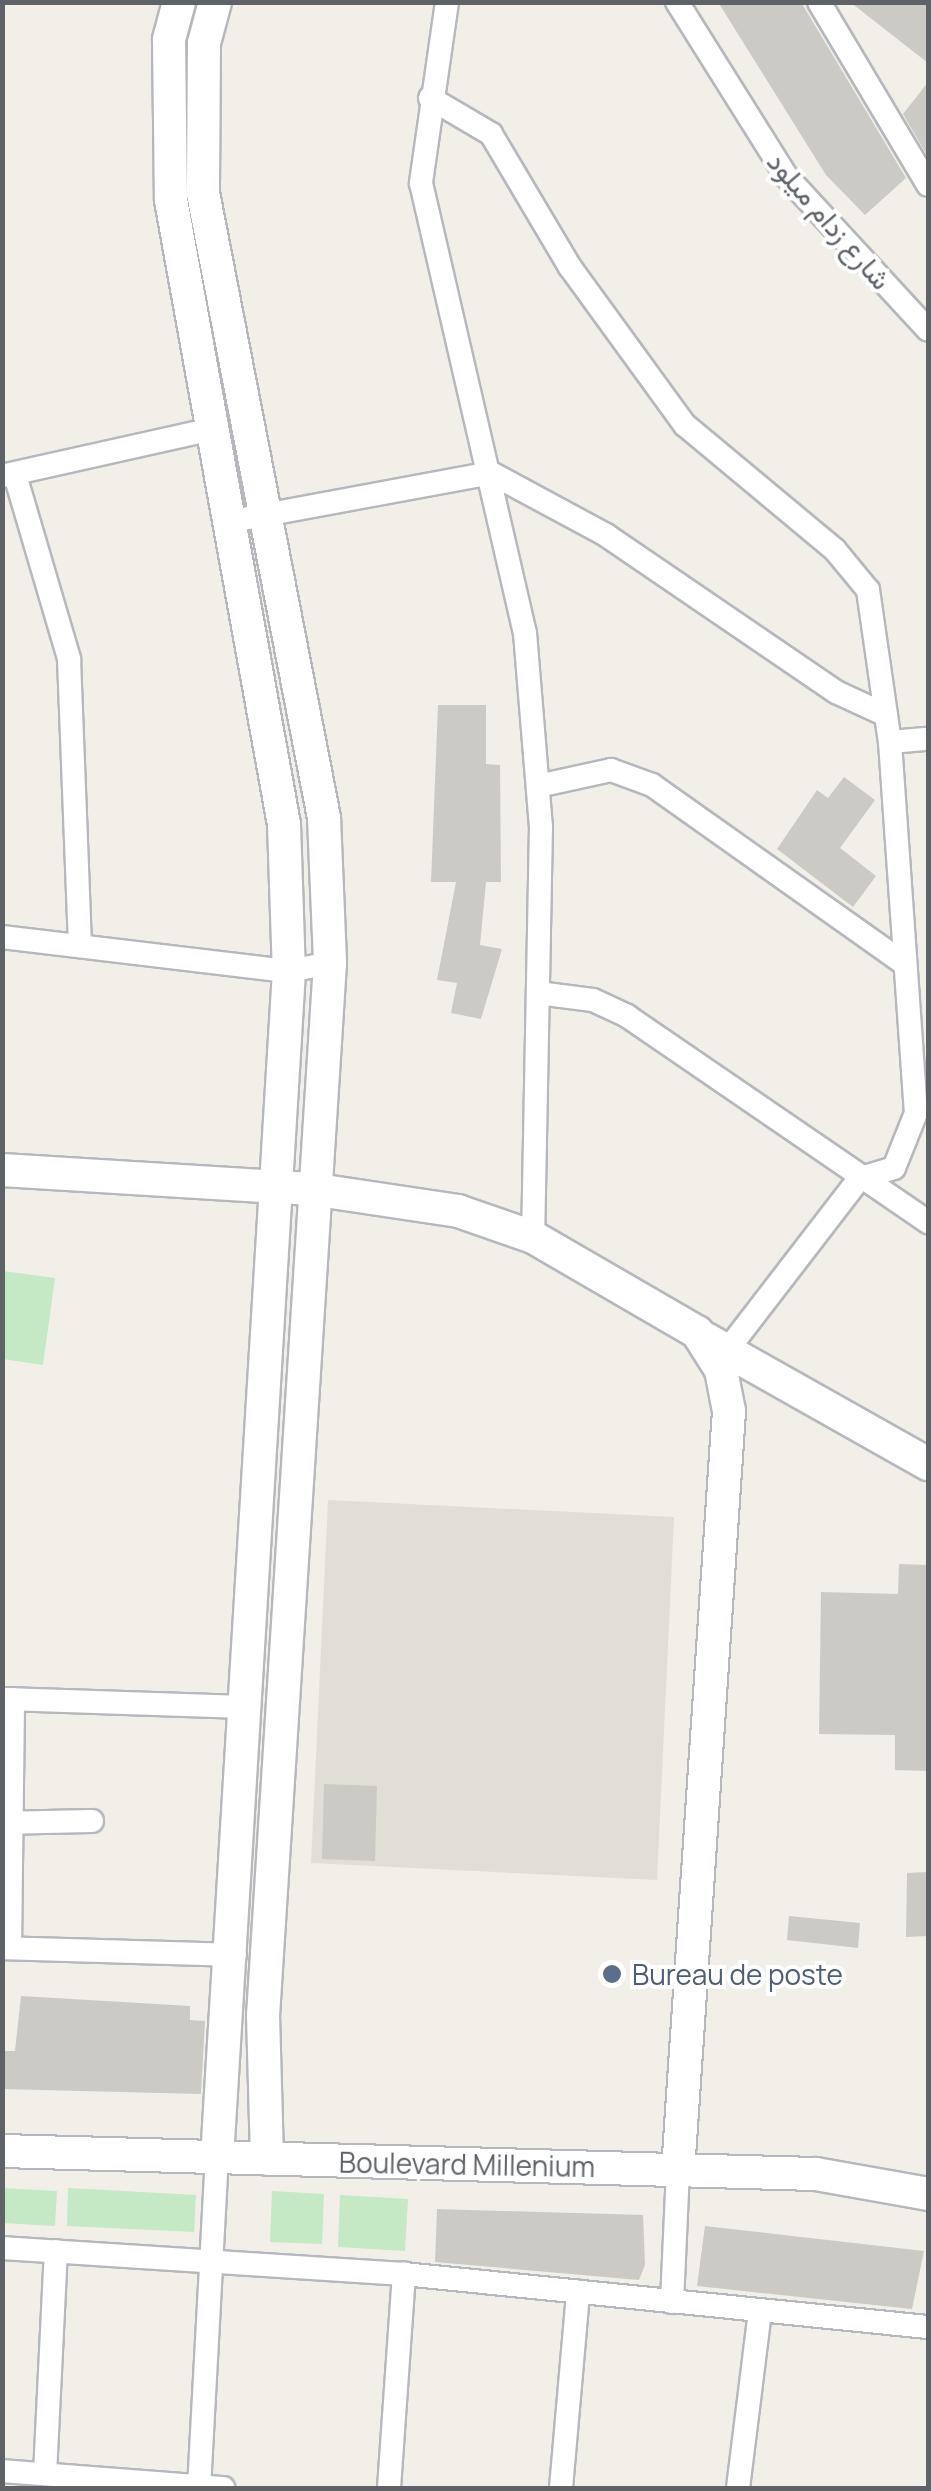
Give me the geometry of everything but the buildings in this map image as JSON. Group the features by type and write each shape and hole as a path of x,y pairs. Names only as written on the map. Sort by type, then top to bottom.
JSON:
{"main road":[{"path":"180,2 169,40 171,200 284,824 289,970 235,1955 217,2158"},
{"path":"215,2 204,44 203,193 272,516 324,818 330,962 311,1189 263,2015 267,2159"},
{"path":"2,1170 311,1189 458,1211 532,1237 726,1352 928,1464"},
{"path":"678,2170 729,1411 721,1370 696,1332"},
{"name":"Boulevard Millenium","path":"2,2150 816,2174 928,2194"}],"street":[{"path":"447,2 430,98 421,183 492,473 525,633 538,786 532,1237"},
{"name":"شارع زدام ميلود","path":"677,2 786,176 928,330"},
{"path":"819,2 928,185"},
{"path":"430,98 491,134 570,267 685,425 858,574 872,608 890,742 916,1113 894,1168 859,1179 726,1352"},
{"path":"80,943 69,659 9,476 212,430"},
{"path":"232,521 492,473 606,535 836,692 886,714"},
{"path":"890,742 928,739"},
{"path":"538,786 612,770 652,785 905,964"},
{"path":"2,936 289,970 330,962"},
{"path":"538,993 594,1000 627,1016 859,1179 928,1222"},
{"path":"235,1955 6,1948 8,1699 248,1707"},
{"path":"7,1823 92,1821"},
{"path":"199,2487 216,2262 217,2158"},
{"path":"672,2302 678,2170"},
{"path":"2,2248 404,2274 928,2327"},
{"path":"44,2474 56,2250"},
{"path":"389,2488 404,2274"},
{"path":"561,2488 578,2292"},
{"path":"738,2488 760,2312"},
{"path":"2,2471 223,2488"}],"shaded area":[{"path":"328,1500 674,1517 657,1880 311,1863"}],"green space":[{"path":"3,1271 55,1278 43,1365 3,1359"},
{"path":"2,2188 57,2191 55,2226 3,2223"},
{"path":"68,2188 196,2195 194,2232 67,2226"},
{"path":"272,2191 324,2194 322,2244 270,2242"},
{"path":"340,2195 408,2199 405,2251 338,2247"}],"place":[{"name":"Bureau de poste","path":"612,1974"}]}
